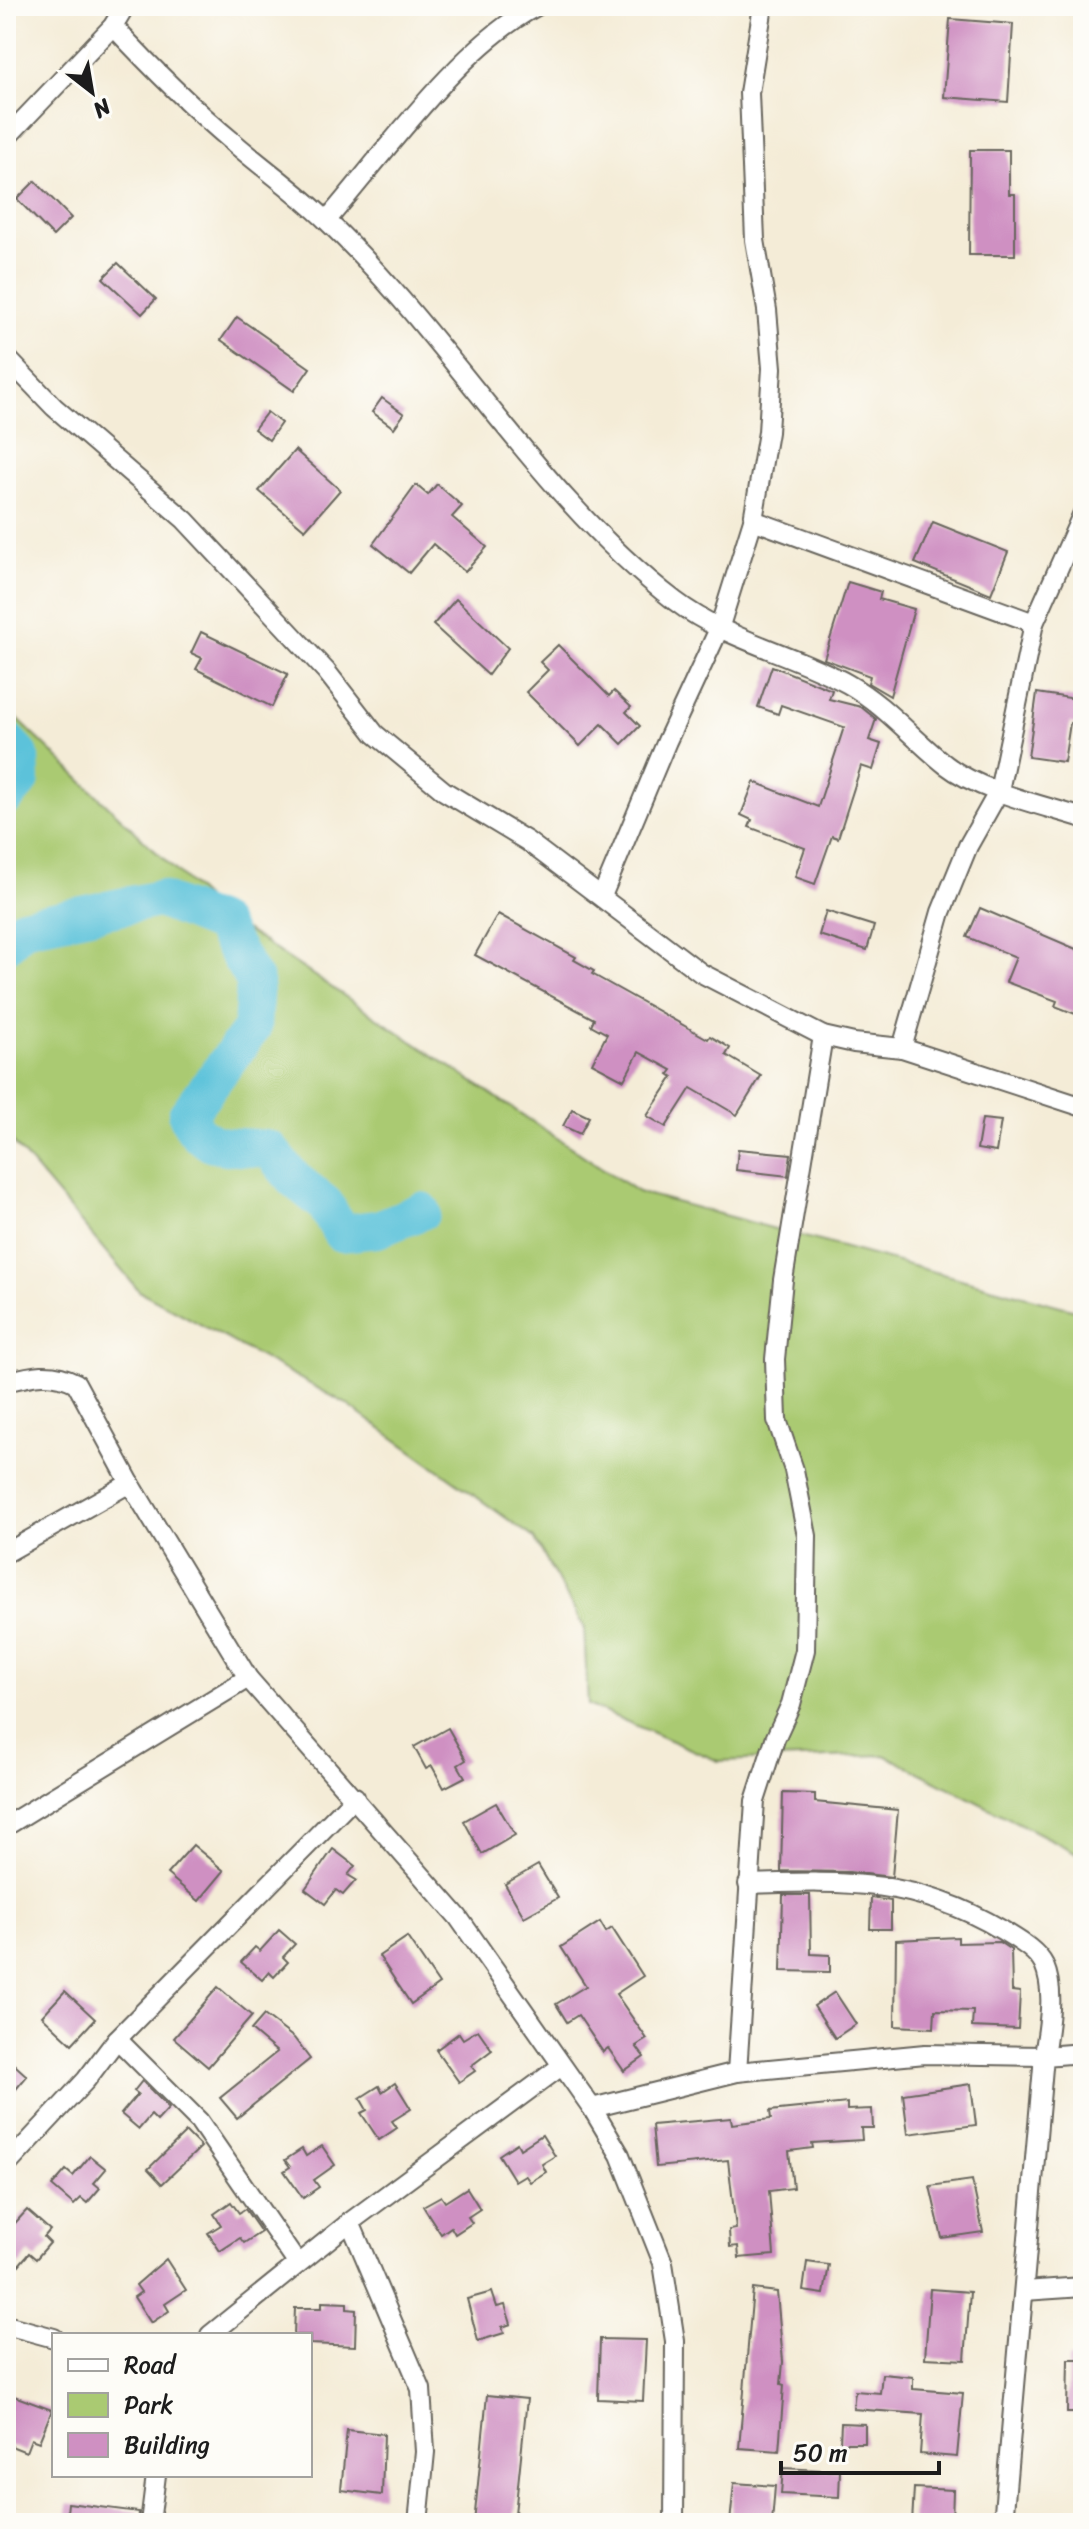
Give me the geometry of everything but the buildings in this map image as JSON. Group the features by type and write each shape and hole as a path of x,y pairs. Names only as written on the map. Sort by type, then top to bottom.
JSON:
{"street":[{"path":"6,138 113,26 125,6"},
{"path":"327,220 467,57 519,15 537,6"},
{"path":"602,896 667,741 719,629 753,520 768,432 772,368 767,310 755,240 749,93 763,6"},
{"path":"113,26 166,83 327,220 421,325 519,444 632,566 678,604 719,629 850,685 907,727 948,767 999,791 1083,818"},
{"path":"6,357 54,407 185,520 326,671 375,734 444,791 527,841 701,973 823,1036 902,1048 1083,1107"},
{"path":"902,1048 941,912 968,846 999,791 1034,623 1076,546 1083,513"},
{"path":"753,520 1034,623"},
{"path":"737,2072 755,1801 775,1739 791,1704 805,1650 807,1536 791,1458 777,1420 775,1359 783,1280 823,1036"},
{"path":"6,1382 36,1374 61,1375 76,1383 130,1483 248,1678 458,1917 560,2067 592,2108 620,2155 663,2263 675,2341 674,2523"},
{"path":"6,1553 130,1483"},
{"path":"6,1826 248,1678"},
{"path":"6,2166 86,2080 117,2039 355,1797"},
{"path":"748,1884 850,1881 920,1892 987,1921 1027,1945 1043,1964 1051,2000 1003,2523"},
{"path":"117,2039 199,2121 297,2263"},
{"path":"592,2108 737,2072 925,2054 1044,2056 1083,2053"},
{"path":"212,2333 350,2222 560,2067"},
{"path":"350,2222 421,2389 425,2452 418,2523"},
{"path":"1024,2291 1083,2287"},
{"path":"6,2325 52,2337"},
{"path":"150,2523 156,2477"}],"green space":[{"path":"6,708 220,913 638,1192 1083,1312 1083,1856 885,1755 718,1761 588,1705 584,1627 534,1538 345,1403 139,1291 6,1134"}],"waterway":[{"path":"6,740 20,755 21,780 6,797"},
{"path":"6,944 23,927 159,899 220,924 255,982 252,1028 187,1115 194,1128 202,1137 221,1145 270,1150 294,1179 325,1204 341,1233 378,1229 422,1211"}]}
